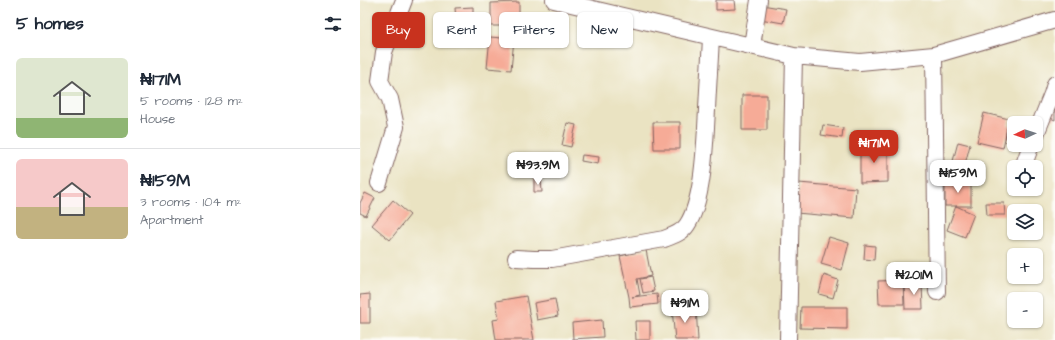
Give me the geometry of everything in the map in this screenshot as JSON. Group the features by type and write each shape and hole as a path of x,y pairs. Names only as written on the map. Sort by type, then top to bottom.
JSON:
{"street":[{"path":"379,183 396,126 390,99 380,80 384,52 404,0"},
{"path":"554,0 605,6 711,37 794,56 860,62 934,55 1055,20"},
{"path":"752,46 759,0"},
{"path":"516,258 552,259 568,257 664,239 686,227 695,208 702,171 706,130 711,37"},
{"path":"934,55 937,292"},
{"path":"788,340 794,56"},
{"path":"1043,116 1055,84"}],"building":[{"path":"716,0 734,0 735,9 716,10"},
{"path":"519,2 519,12 499,12 499,26 491,26 491,3"},
{"path":"762,5 786,9 783,23 760,19"},
{"path":"473,7 473,12 455,12 455,8"},
{"path":"491,37 499,38 499,48 513,48 511,70 487,68 489,48 491,48"},
{"path":"1055,93 1055,120 1046,116"},
{"path":"742,95 767,95 767,130 742,130"},
{"path":"984,113 1007,119 1007,128 1003,148 977,142"},
{"path":"653,122 680,122 680,149 654,149"},
{"path":"567,123 576,125 571,147 562,145"},
{"path":"823,125 843,128 842,138 821,135"},
{"path":"958,142 970,145 965,164 953,161"},
{"path":"888,145 888,182 860,183 860,146"},
{"path":"582,155 599,157 598,164 581,161"},
{"path":"534,179 541,179 542,192 534,192"},
{"path":"799,183 856,188 854,218 796,213"},
{"path":"945,183 971,183 971,206 945,206"},
{"path":"365,193 375,198 366,216 360,213 360,203"},
{"path":"393,200 410,215 390,240 372,225"},
{"path":"986,203 1004,203 1005,215 987,215"},
{"path":"956,206 974,214 965,237 947,230"},
{"path":"829,237 849,243 842,270 821,264"},
{"path":"865,245 875,246 874,260 864,259"},
{"path":"646,250 651,276 637,279 640,295 632,297 657,294 658,304 630,307 620,256"},
{"path":"824,275 838,280 833,298 819,294"},
{"path":"651,277 654,291 643,293 640,279"},
{"path":"903,280 904,304 879,304 878,281"},
{"path":"922,283 923,309 905,309 904,284"},
{"path":"370,294 370,323 360,323 360,295"},
{"path":"526,296 534,340 496,340 493,320 499,319 496,301"},
{"path":"555,299 558,316 537,320 534,303"},
{"path":"696,307 698,340 675,340 672,309"},
{"path":"801,307 847,307 847,329 800,328"},
{"path":"602,320 603,337 573,339 572,323"},
{"path":"635,321 650,321 650,340 636,340"}]}
